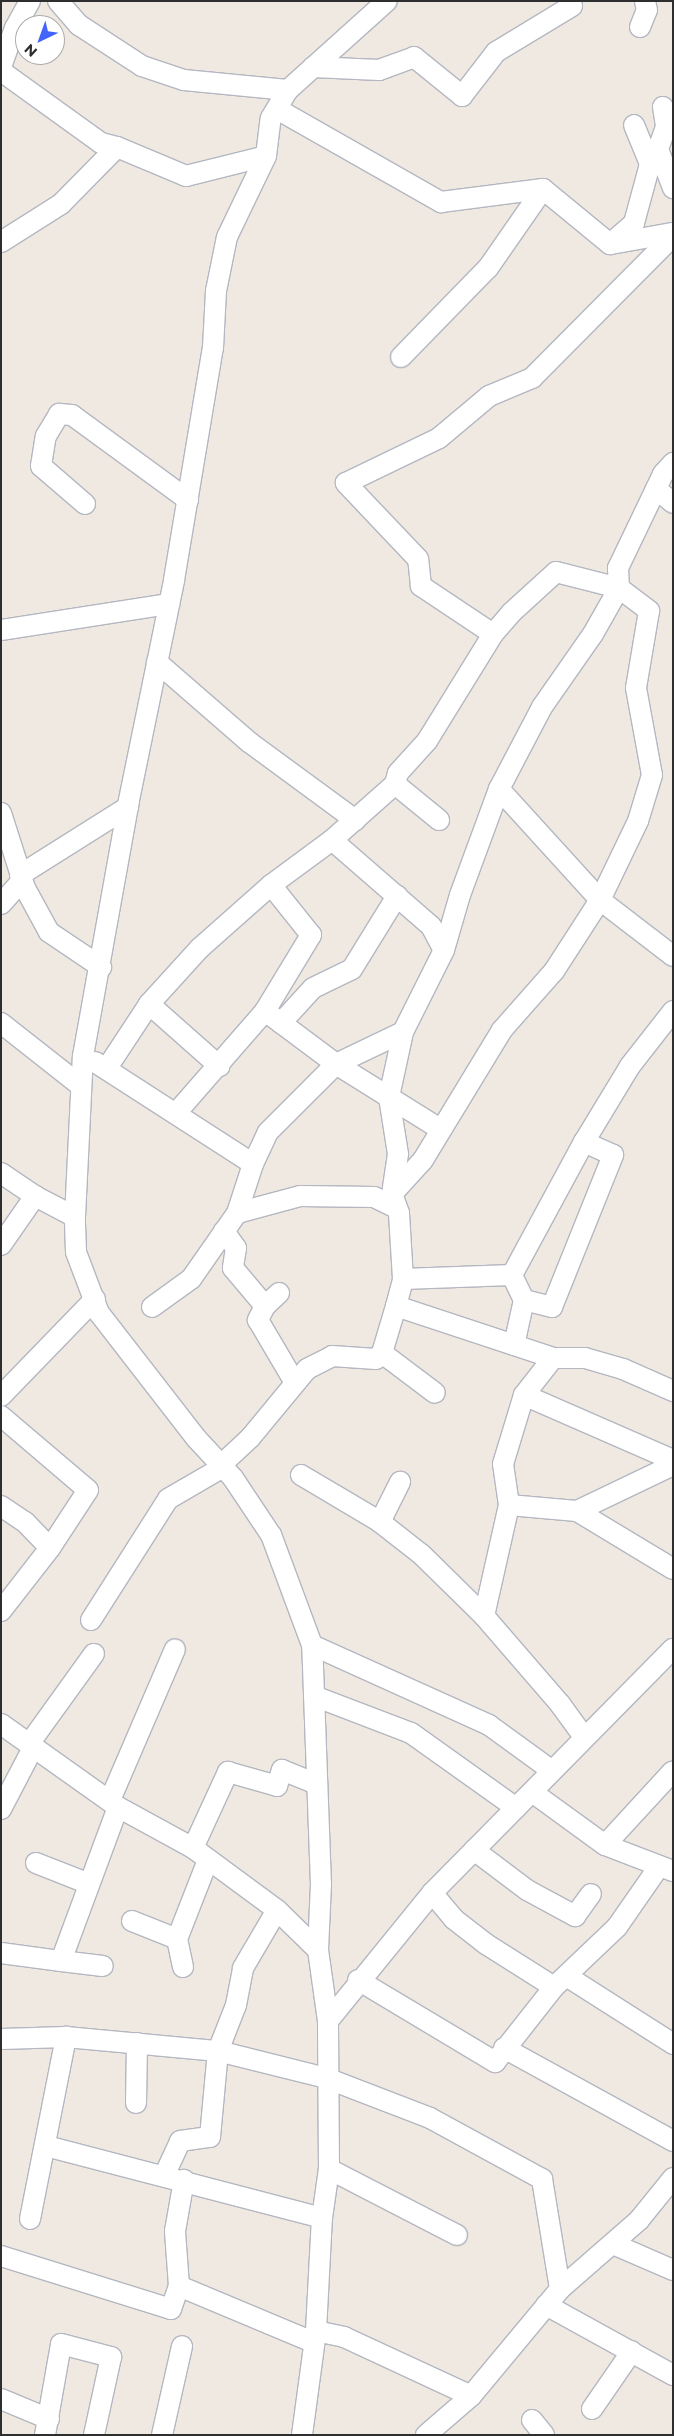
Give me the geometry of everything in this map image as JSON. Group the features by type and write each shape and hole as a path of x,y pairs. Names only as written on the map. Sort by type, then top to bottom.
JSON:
{"street":[{"path":"30,1 15,28 1,69 101,143 118,147 186,176 266,156"},
{"path":"58,1 79,25 142,66 184,80 288,90"},
{"path":"302,2435 314,2336 322,2218 329,2169 326,2078 328,2021 318,1950 321,1885 312,1645 271,1534 222,1466 99,1313 76,1252 74,1217 83,1056 101,967 128,807 188,500 213,348 216,291 227,237 266,156 271,118 288,90 387,1"},
{"path":"640,27 647,10 645,1"},
{"path":"313,67 379,70 414,57 462,96 496,52 572,6"},
{"path":"610,244 634,223 654,157 666,127 663,106"},
{"path":"277,109 441,202 543,189 610,244 673,235"},
{"path":"634,125 673,188"},
{"path":"1,242 61,204 118,147"},
{"path":"401,357 488,268 543,189"},
{"path":"493,634 421,586 418,559 346,483 439,438 489,396 532,378 673,235"},
{"path":"85,504 41,466 46,436 59,414 72,416 188,500"},
{"path":"91,1620 168,1500 222,1466 250,1438 294,1381 307,1369 332,1356 376,1359 382,1353 403,1279 394,1201 398,1154 389,1097 403,1032 444,950 460,895 499,789 542,707 593,634 619,588 618,568 656,489 673,463"},
{"path":"656,489 673,502"},
{"path":"107,1068 150,1004 200,948 271,885 332,840 395,784 398,773 427,740 493,634 556,572 619,588 649,611 636,688 652,774 638,821 600,900 554,971 502,1030 440,1128 423,1160 394,1201"},
{"path":"1,630 169,604"},
{"path":"157,662 249,742 355,820"},
{"path":"395,784 439,820"},
{"path":"499,789 600,900 673,956"},
{"path":"1,904 21,878 128,807"},
{"path":"1,812 21,878 49,932 101,967"},
{"path":"332,840 432,926 444,950"},
{"path":"271,885 311,935 273,1017"},
{"path":"177,1112 219,1066 273,1017 313,988 352,969 397,896"},
{"path":"150,1004 219,1066"},
{"path":"512,1275 584,1142 630,1066 673,1012"},
{"path":"273,1017 336,1064 440,1128"},
{"path":"1,1023 81,1086"},
{"path":"152,1307 191,1279 237,1213 253,1164 268,1132 336,1064 403,1032"},
{"path":"83,1056 107,1068 177,1112 253,1164"},
{"path":"524,1300 552,1307 613,1155 584,1142"},
{"path":"1,1173 35,1196 74,1217"},
{"path":"1,1245 35,1196"},
{"path":"237,1213 300,1196 374,1197 394,1201"},
{"path":"224,1232 236,1248 233,1268 272,1300 258,1320 294,1381"},
{"path":"403,1279 512,1275"},
{"path":"512,1275 524,1300 514,1345"},
{"path":"1,1396 95,1299"},
{"path":"396,1306 554,1358 585,1358 623,1369 673,1391"},
{"path":"382,1353 435,1393"},
{"path":"484,1616 509,1505 503,1464 524,1395 554,1358"},
{"path":"524,1395 673,1460"},
{"path":"1,1416 88,1490 50,1548 1,1612"},
{"path":"577,1510 673,1465"},
{"path":"301,1475 380,1522 421,1554 484,1616 560,1704 584,1737"},
{"path":"380,1522 400,1482"},
{"path":"509,1505 577,1510 673,1569"},
{"path":"1,1506 25,1522 50,1548"},
{"path":"312,1645 489,1725 551,1770"},
{"path":"62,1961 114,1804 175,1649"},
{"path":"328,2021 358,1980 432,1893 532,1792 551,1770 672,1650"},
{"path":"1,1809 32,1745 94,1654"},
{"path":"314,1696 411,1733 516,1808"},
{"path":"1,1724 114,1804 200,1854 277,1910 318,1950"},
{"path":"183,1968 177,1939 200,1854 228,1772 276,1786 282,1770 317,1784"},
{"path":"605,1845 673,1771"},
{"path":"358,1980 495,2062 504,2048 561,1982 617,1926 665,1870 605,1845 532,1792"},
{"path":"474,1850 527,1890 575,1916 592,1894"},
{"path":"36,1863 88,1883"},
{"path":"432,1893 454,1919 486,1944 561,1982 673,2044"},
{"path":"164,2176 180,2141 210,2137 218,2051 236,2005 243,1968 277,1910"},
{"path":"132,1921 177,1939"},
{"path":"1,1953 103,1966"},
{"path":"1,2039 66,2037 218,2051 326,2078 430,2118 542,2179 560,2289"},
{"path":"30,2219 46,2146 66,2037"},
{"path":"136,2103 137,2043"},
{"path":"504,2048 673,2141"},
{"path":"46,2146 184,2180 322,2218"},
{"path":"329,2169 457,2235"},
{"path":"426,2435 471,2396 560,2289 638,2220 673,2178"},
{"path":"1,2256 171,2309 179,2286 175,2230 184,2180"},
{"path":"613,2244 673,2270"},
{"path":"179,2286 314,2336 344,2337 471,2396"},
{"path":"546,2305 673,2375"},
{"path":"1,2399 47,2427 61,2344 111,2357 94,2435"},
{"path":"162,2435 182,2346"},
{"path":"592,2409 632,2351"}]}
